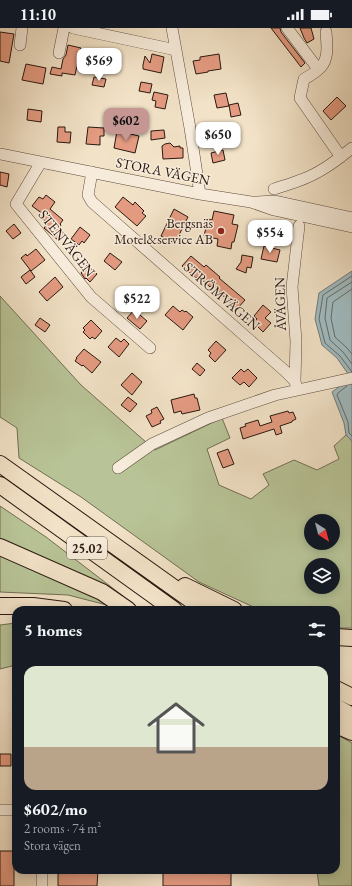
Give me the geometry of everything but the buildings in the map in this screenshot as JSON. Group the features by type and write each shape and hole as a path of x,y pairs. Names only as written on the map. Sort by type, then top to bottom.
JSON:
{"highway":[{"name":"25.02","path":"0,464 199,606"},
{"name":"25.02","path":"0,485 168,606"},
{"path":"0,547 102,592 122,606"},
{"path":"128,556 226,606"},
{"path":"0,606 33,606"},
{"path":"340,637 352,638"},
{"path":"340,691 352,697"},
{"path":"340,710 352,716"},
{"path":"340,727 352,732"}],"street":[{"path":"20,45 22,28"},
{"path":"59,53 64,28"},
{"path":"73,28 176,50"},
{"path":"172,28 200,194"},
{"path":"287,28 318,69"},
{"path":"274,188 310,177 348,153 300,98 304,79 318,69 325,61 327,53 326,32"},
{"name":"STORA VÄGEN","path":"0,154 200,194 251,202 274,210 352,228"},
{"name":"STENVÄGEN","path":"41,162 16,204 91,297 150,348"},
{"name":"STRÖMVÄGEN","path":"92,172 88,195 92,202 279,366 296,386"},
{"name":"STORA VÄGEN","path":"251,202 275,201 352,218"},
{"name":"ÅVÄGEN","path":"296,386 296,341 292,287 299,226"},
{"path":"118,468 152,444 208,418 275,395 296,386 351,378"},
{"path":"0,810 12,810"},
{"path":"42,874 42,886"}],"green space":[{"path":"0,296 81,385 155,450 222,418 230,438 207,449 219,485 251,499 269,485 263,474 294,460 317,470 339,459 334,446 346,435 352,441 352,628 340,628 340,606 251,606 199,582 81,497 19,458 17,428 0,417"},
{"path":"0,506 46,537 123,596 129,606 111,606 68,595 0,592"},
{"path":"12,624 12,666 0,669 0,625"},
{"path":"340,736 352,743 352,886 319,886 318,874 340,874"}],"water":[{"path":"352,271 352,441 346,435 344,423 332,392 351,378 337,358 322,345 315,319 319,293"}],"place":[{"name":"Bergsnäs Motel&service AB","path":"221,231"}]}
